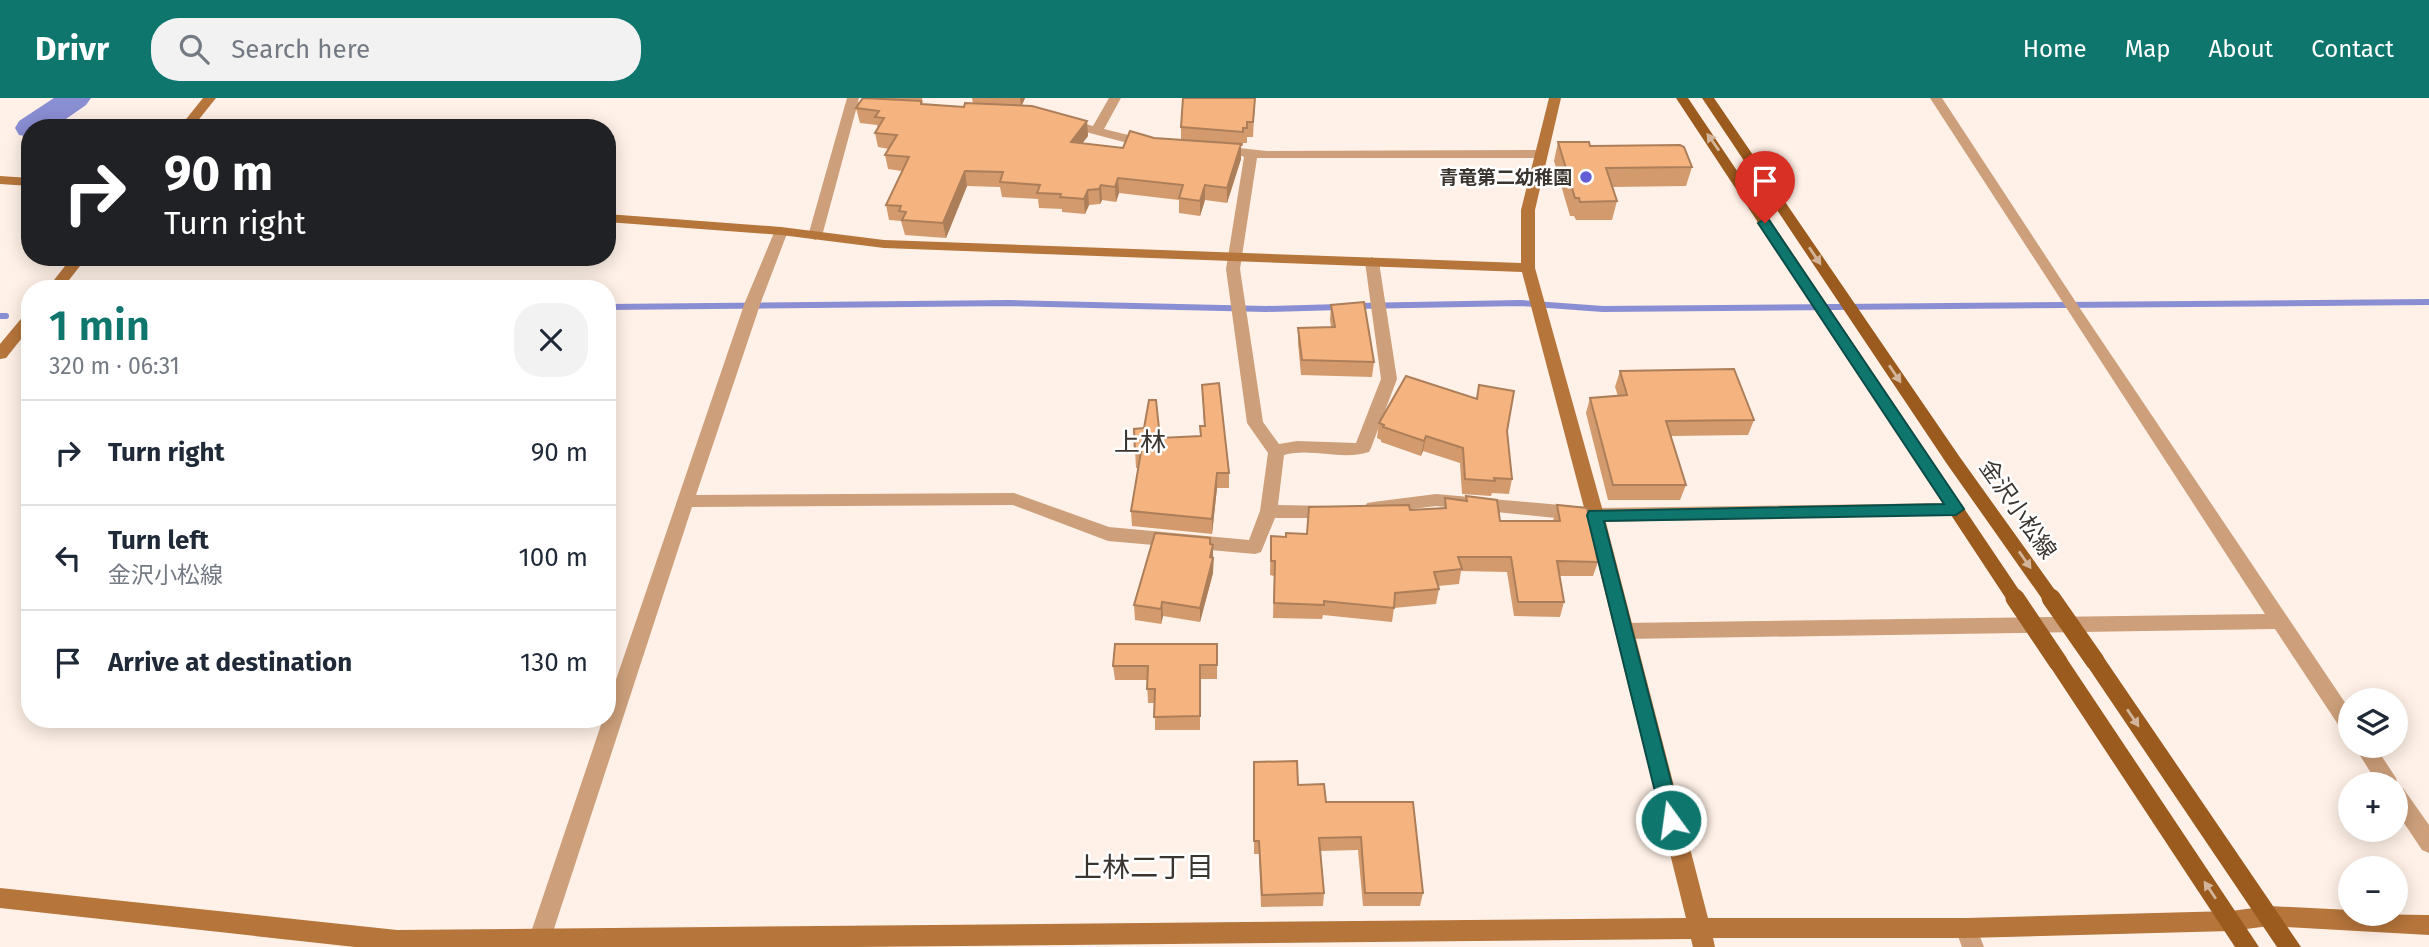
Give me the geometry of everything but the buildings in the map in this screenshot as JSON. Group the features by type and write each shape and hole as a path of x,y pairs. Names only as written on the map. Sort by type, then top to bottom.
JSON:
{"main road":[{"path":"1682,98 2248,947"},
{"name":"金沢小松線","path":"1707,98 2290,947"}],"street":[{"path":"192,119 210,98"},
{"path":"1097,130 1115,98"},
{"path":"1555,98 1539,154 1528,210 1528,268 1595,515 1701,937"},
{"path":"1936,98 2338,708"},
{"path":"815,236 852,102 899,108"},
{"path":"1047,117 1154,146 1168,147"},
{"path":"1223,151 1267,155 1539,154"},
{"path":"685,501 1014,499 1108,534 1255,547 1269,510 1276,452 1255,423 1233,259 1251,153"},
{"path":"0,180 21,181"},
{"path":"616,219 781,232 884,244 1528,268"},
{"path":"616,710 685,501 781,232"},
{"path":"1276,452 1289,446 1351,452 1363,448 1389,379 1372,262"},
{"path":"61,280 72,266"},
{"path":"0,354 21,329"},
{"path":"1269,510 1352,511 1436,500 1595,515 1956,509"},
{"path":"1624,631 2280,621"},
{"path":"539,943 610,728"},
{"path":"2408,811 2429,843"},
{"path":"0,898 397,941 539,943 1970,938 2231,921 2269,916 2429,925"}],"waterway":[{"path":"44,119 75,98"},
{"path":"1355,306 1521,303 1603,309 2429,302"},
{"path":"616,307 1010,303 1266,309 1340,307"},
{"path":"0,316 6,316"}],"place":[{"name":"青竜第二幼稚園","path":"1586,177"}],"district":[{"name":"上林","path":"1140,442"},
{"name":"上林二丁目","path":"1144,867"}],"route":[{"path":"1671,820 1595,515 1956,509 1765,223"}]}
